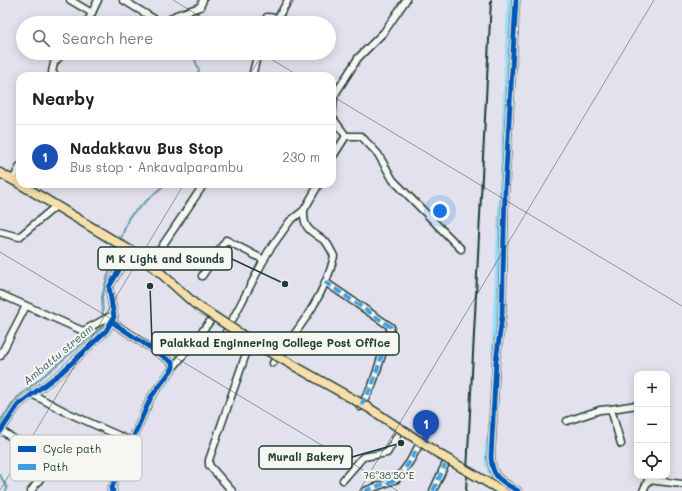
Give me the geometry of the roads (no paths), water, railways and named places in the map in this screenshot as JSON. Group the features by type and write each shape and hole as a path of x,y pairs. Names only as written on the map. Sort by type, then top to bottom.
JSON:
{"main road":[{"path":"0,173 16,182"},
{"path":"26,188 131,250 150,264 195,304 259,346 369,408 442,456 502,491"}],"street":[{"path":"70,0 92,13"},
{"path":"90,16 98,0"},
{"path":"123,0 149,16"},
{"path":"175,16 200,7 203,0"},
{"path":"279,16 288,0"},
{"path":"336,93 358,58 384,32 406,0"},
{"path":"516,0 506,189 502,316 496,361 491,457 495,475 507,488 518,491"},
{"path":"52,72 54,62 56,60"},
{"path":"253,72 256,60"},
{"path":"336,122 346,136"},
{"path":"336,152 346,136"},
{"path":"346,136 361,136 378,154 393,180 461,249"},
{"path":"150,264 201,188"},
{"path":"274,363 296,332 332,269 334,256 327,243 311,233 303,222 304,210 316,188"},
{"path":"0,232 19,238 56,206"},
{"path":"226,332 264,260 290,221 304,210"},
{"path":"202,276 226,240 264,260"},
{"path":"10,436 1,431 18,405 62,372 106,331 112,319 109,287 131,250"},
{"path":"325,282 391,327 372,386 360,407"},
{"path":"0,294 83,331 98,322 112,319 173,363 173,368"},
{"path":"0,356 26,306"},
{"path":"134,435 151,397 211,320"},
{"path":"232,491 209,465 209,460 248,348"},
{"path":"32,394 66,412 118,435"},
{"path":"567,421 600,410 634,405"},
{"path":"611,409 621,444"},
{"path":"343,480 364,457 387,453 399,434"},
{"path":"365,491 397,479 409,463 418,447"},
{"path":"432,491 445,465"},
{"path":"643,491 649,479"},
{"path":"655,479 682,484"},
{"path":"31,491 38,481"},
{"path":"112,491 111,490 115,481"}],"waterway":[{"path":"495,352 511,0"},
{"path":"197,16 198,9"},
{"path":"195,60 198,72"},
{"path":"120,241 129,217 161,188"},
{"path":"103,318 102,297 107,278 120,246"},
{"name":"Ambattu stream","path":"0,421 17,398 101,328 103,322"},
{"path":"489,441 489,465 493,475 503,484"},
{"name":"Ambattu stream","path":"0,475 7,488 6,491"}],"railway":[{"path":"466,491 491,0"}],"place":[{"name":"M K Light and Sounds","path":"285,284"},
{"name":"Palakkad Enginnering College Post Office","path":"150,286"},
{"name":"Murali Bakery","path":"401,443"},
{"name":"Nadakkavu Bus Stop","path":"426,443"}]}
